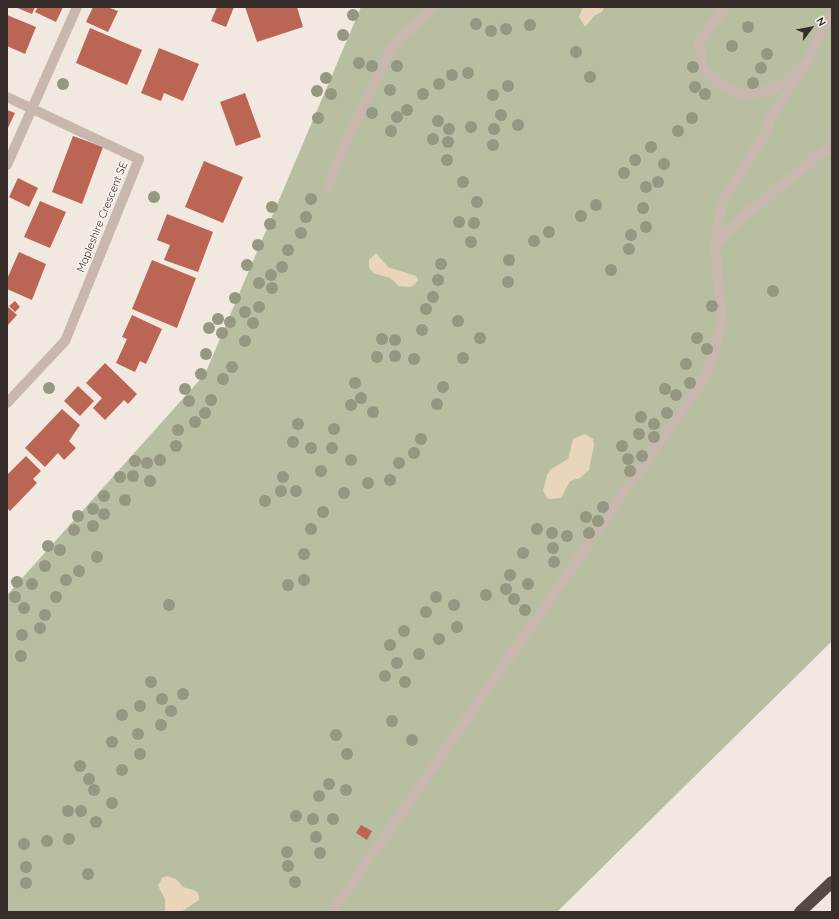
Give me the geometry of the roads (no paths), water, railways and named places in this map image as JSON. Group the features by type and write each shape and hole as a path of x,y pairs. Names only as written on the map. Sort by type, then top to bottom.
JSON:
{"highway":[{"path":"800,912 832,882"}],"street":[{"path":"7,164 77,7"},
{"path":"328,187 344,145 390,51 401,37 433,7"},
{"path":"725,7 699,42 703,69 724,86 744,95 767,91 785,82 807,62"},
{"path":"332,912 706,375 722,323 715,246 722,201 766,133 771,117 807,62 822,30 832,15"},
{"name":"Mapleshire Crescent SE","path":"7,97 139,159 65,342 7,403"},
{"path":"715,246 739,220 832,145"}]}
